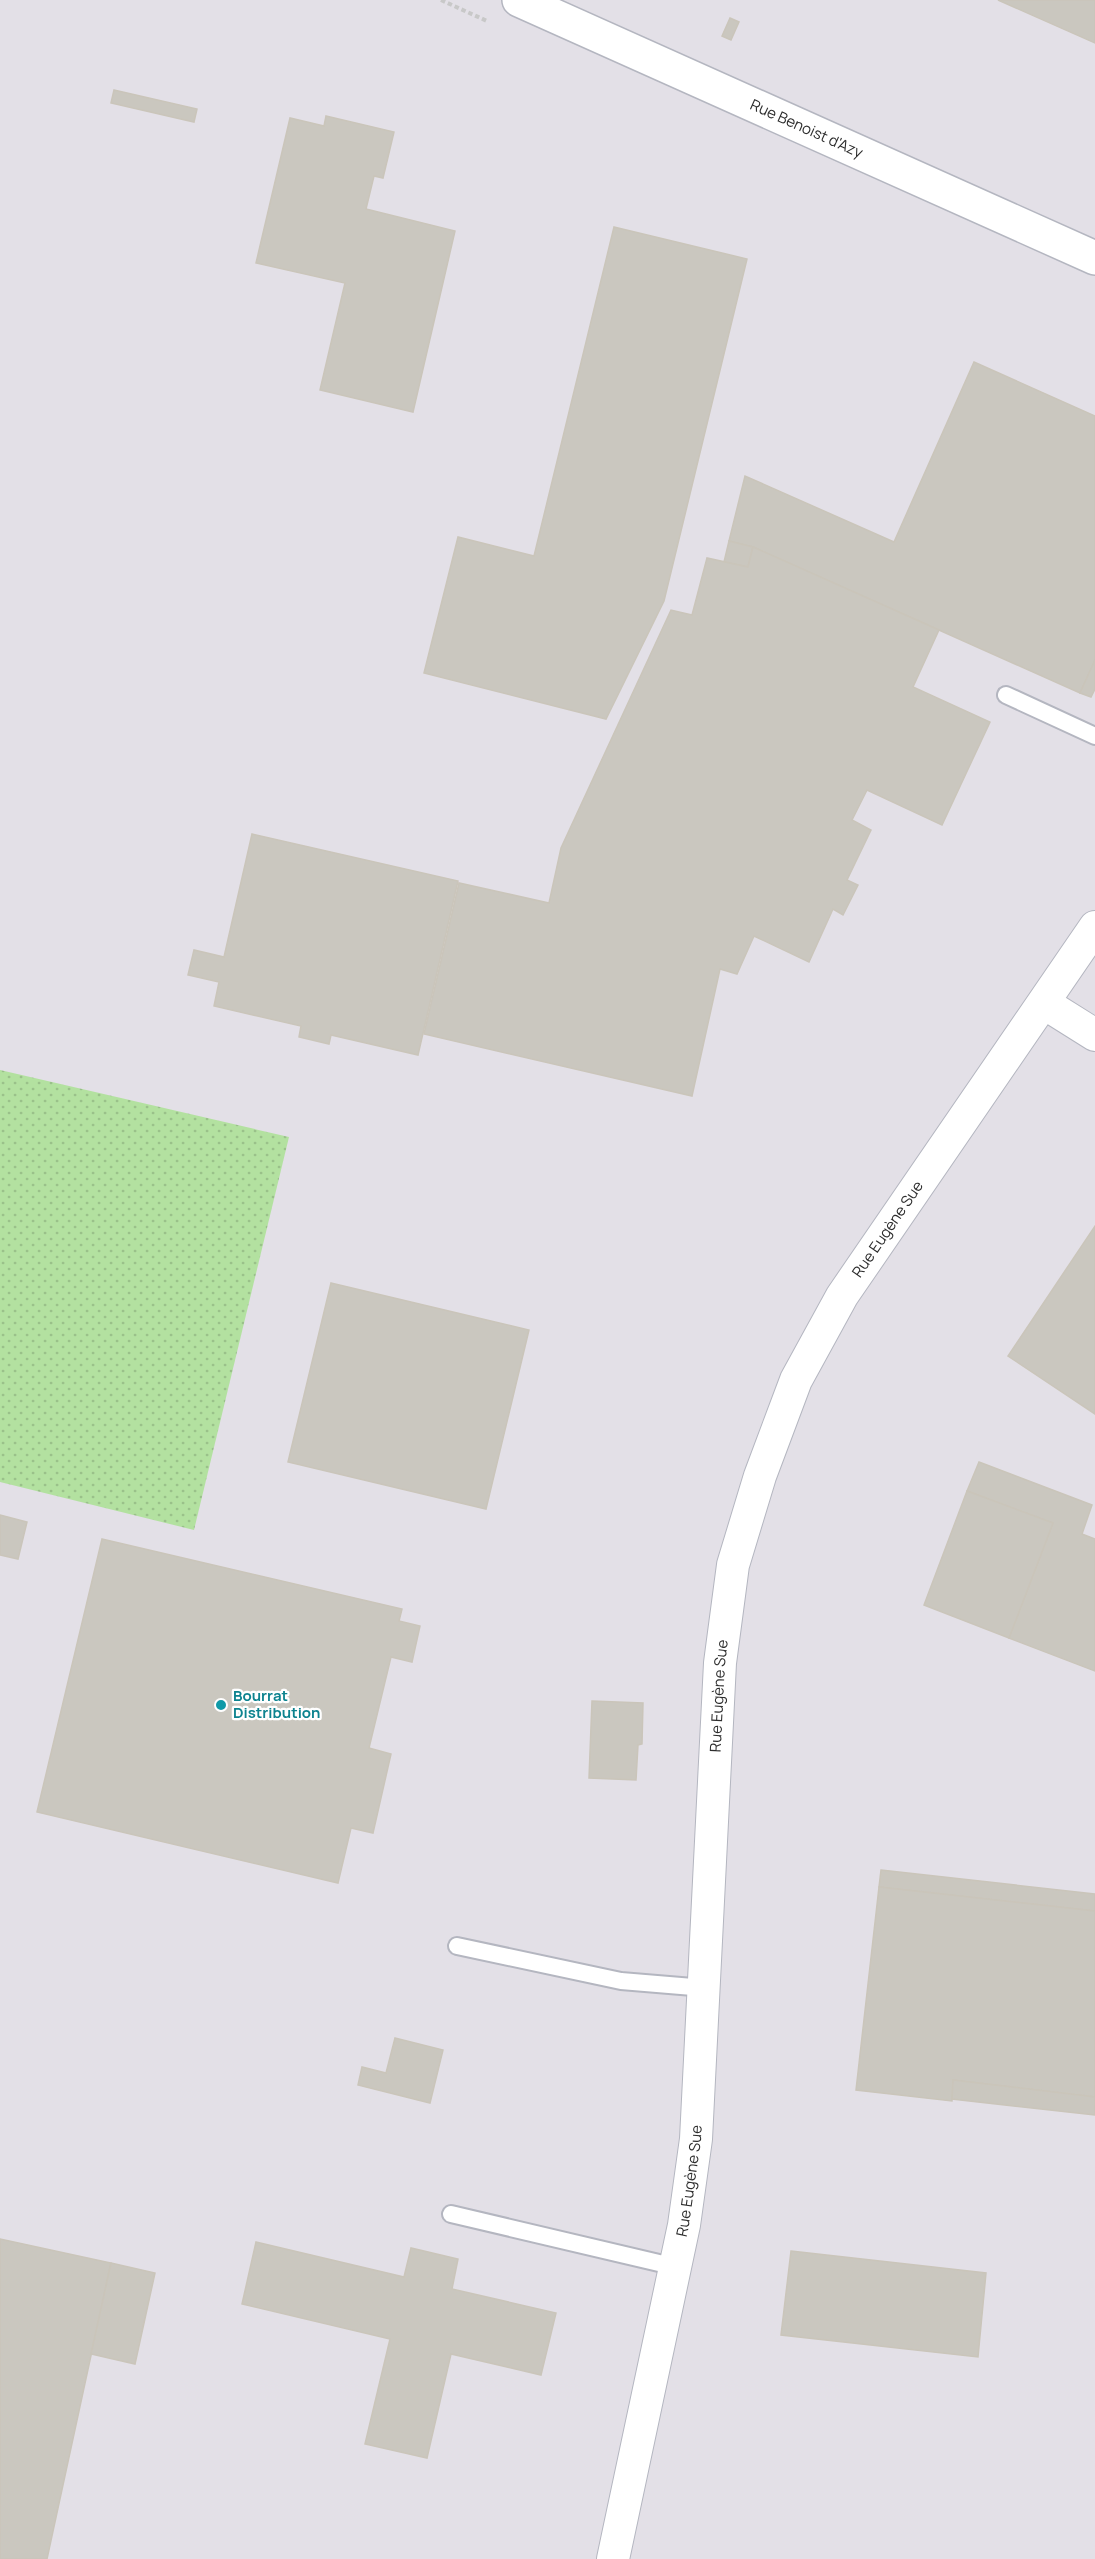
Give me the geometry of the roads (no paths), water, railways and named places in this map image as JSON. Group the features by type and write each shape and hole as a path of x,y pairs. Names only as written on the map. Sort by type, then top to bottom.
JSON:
{"street":[{"name":"Rue Benoist d'Azy","path":"519,0 1095,258"},
{"name":"Rue Eugène Sue","path":"613,2559 676,2267 696,2139 720,1663 733,1565 760,1476 795,1380 842,1296 1095,927"},
{"path":"1044,1002 1095,1035"}],"lane":[{"path":"1006,695 1095,736"},
{"path":"457,1946 621,1981 705,1988"},
{"path":"451,2214 676,2267"}],"place":[{"name":"Bourrat Distribution","path":"221,1705"}]}
